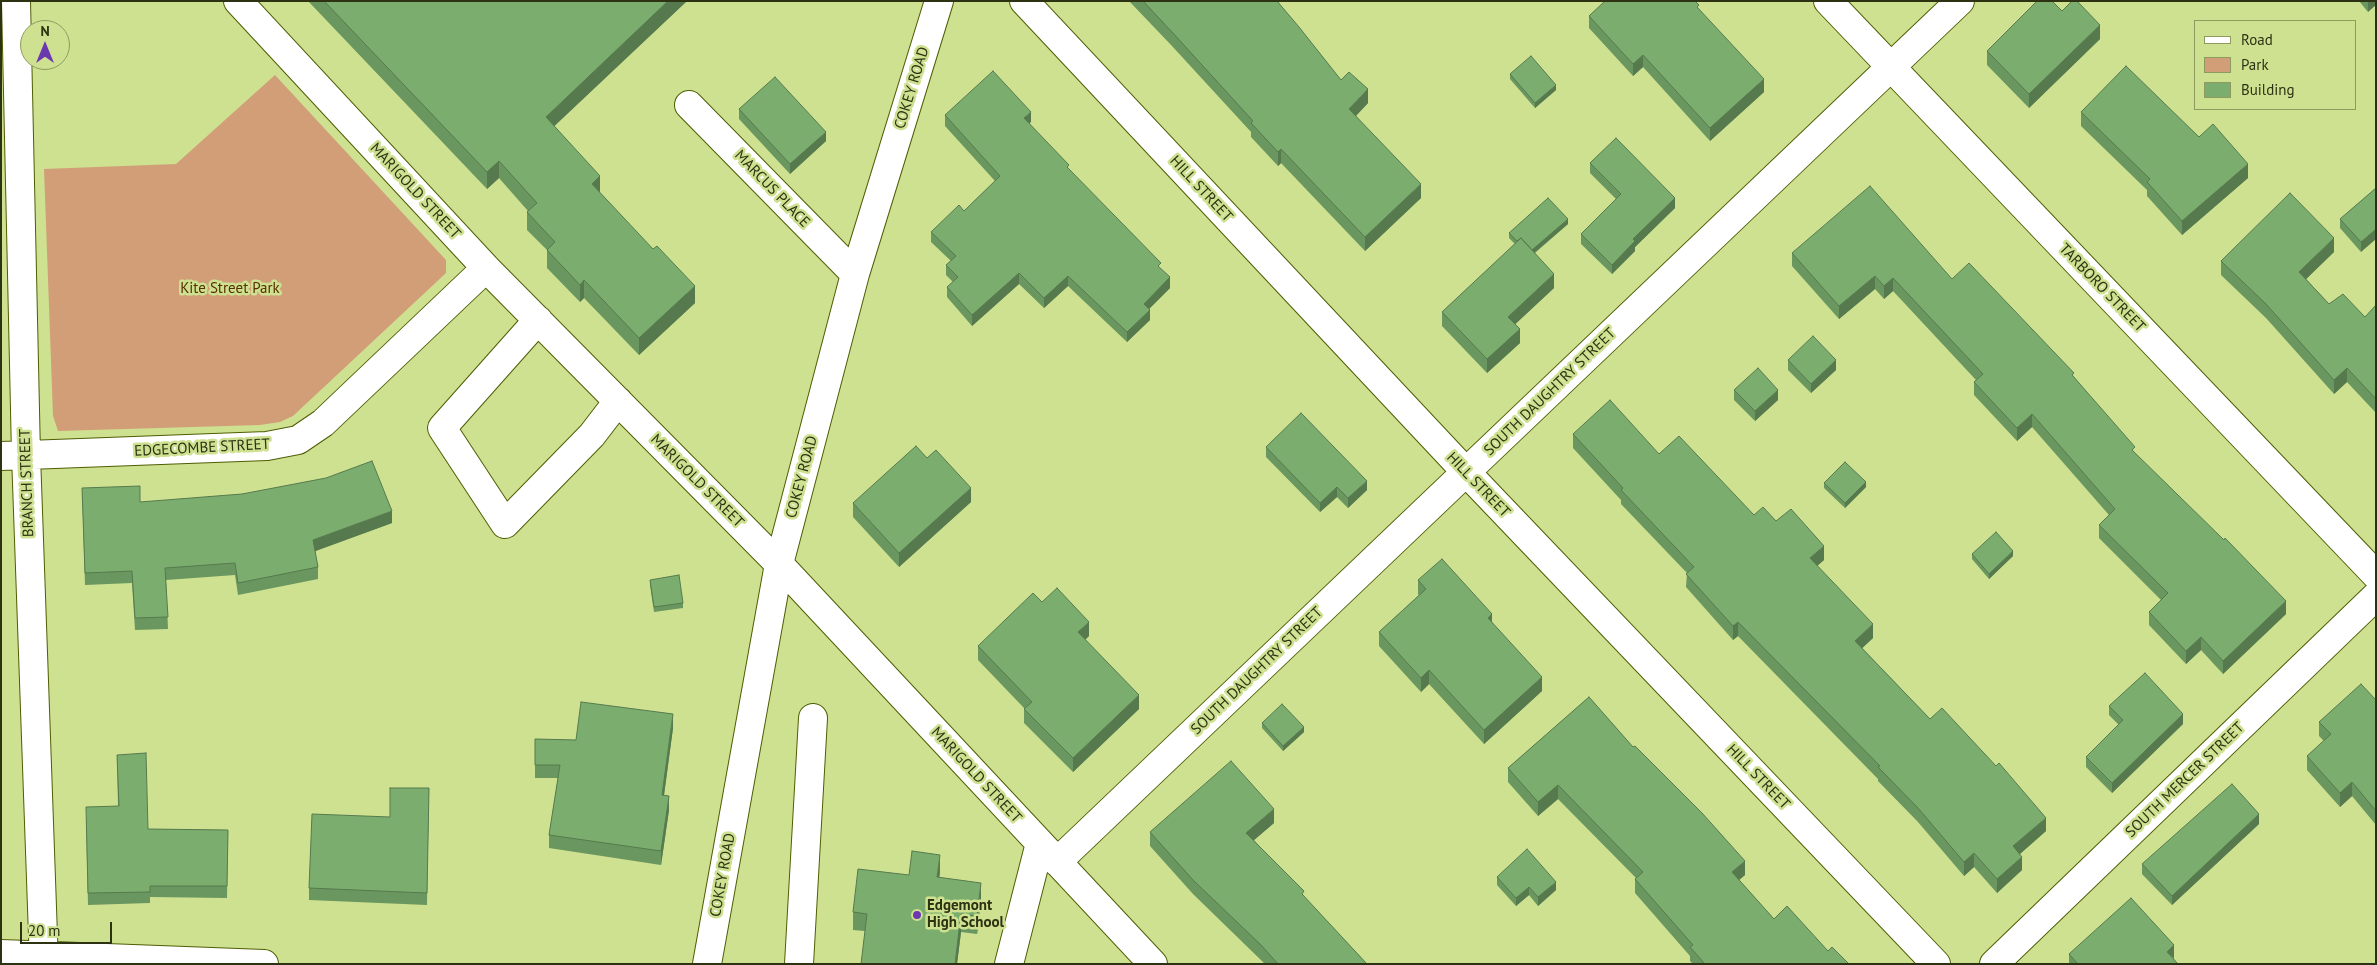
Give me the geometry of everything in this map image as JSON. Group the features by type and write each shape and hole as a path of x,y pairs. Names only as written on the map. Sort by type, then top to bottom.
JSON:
{"street":[{"name":"BRANCH STREET","path":"16,1 14,456 44,959"},
{"name":"MARIGOLD STREET","path":"238,1 486,268 779,564 1153,964"},
{"name":"COKEY ROAD","path":"708,964 779,564 855,274 938,1"},
{"name":"HILL STREET","path":"1024,1 1466,472 1936,964"},
{"name":"TARBORO STREET","path":"1828,1 2376,575"},
{"name":"SOUTH DAUGHTRY STREET","path":"1048,852 1466,472 1960,1"},
{"name":"MARCUS PLACE","path":"689,105 855,274"},
{"name":"EDGECOMBE STREET","path":"14,456 267,446 298,440 323,423 486,268"},
{"path":"538,320 442,428 505,524 592,436 618,401"},
{"name":"SOUTH MERCER STREET","path":"1994,964 2376,596"},
{"path":"799,964 813,718"},
{"path":"1009,964 1048,852"},
{"path":"1,954 44,959 264,964"}],"green space":[{"name":"Kite Street Park","path":"275,75 446,260 446,273 293,416 280,422 260,425 58,431 53,416 44,169 176,164"}],"building":[{"path":"324,1 668,1 546,117 600,176 592,184 653,249 657,246 695,286 639,338 584,280 580,285 547,250 555,242 527,212 537,203 499,161 487,172"},
{"path":"1143,1 1277,1 1341,80 1349,72 1368,89 1349,109 1421,184 1365,237 1281,149 1278,152 1251,123 1253,121"},
{"path":"1605,1 1695,1 1699,5 1697,7 1764,79 1710,128 1643,55 1633,64 1589,16"},
{"path":"2037,1 2052,1 2062,11 2072,1 2077,1 2100,25 2029,94 1987,51"},
{"path":"1531,56 1556,85 1535,103 1510,74"},
{"path":"2126,66 2199,137 2213,124 2248,164 2182,221 2147,182 2150,179 2081,112"},
{"path":"993,71 1031,112 1024,118 1069,165 1067,167 1161,263 1158,266 1170,277 1144,304 1150,310 1127,332 1068,276 1044,298 1019,273 972,315 947,287 958,277 946,265 956,256 931,232 959,205 964,211 1000,176 945,115"},
{"path":"775,77 826,132 790,164 739,109"},
{"path":"1616,138 1675,198 1633,239 1635,241 1612,265 1581,234 1621,194 1590,163"},
{"path":"1870,186 1952,279 1969,263 2074,373 2072,375 2135,447 2132,450 2224,540 2225,538 2286,601 2223,661 2201,637 2186,651 2149,612 2168,593 2099,525 2115,509 2032,414 2017,428 1974,382 1983,374 1893,278 1884,286 1875,276 1839,306 1792,253"},
{"path":"2376,188 2376,229 2361,242 2340,219"},
{"path":"2290,193 2334,238 2299,272 2329,304 2343,294 2365,317 2376,305 2376,399 2347,368 2334,380 2266,304 2221,261"},
{"path":"1548,198 1568,219 1532,250 1521,238 1517,241 1509,233"},
{"path":"1521,238 1554,274 1508,317 1520,329 1487,359 1442,312"},
{"path":"1813,336 1836,360 1811,384 1788,360"},
{"path":"1758,368 1778,390 1755,411 1734,390"},
{"path":"1610,400 1659,454 1679,436 1754,515 1763,507 1776,521 1791,509 1824,546 1810,558 1873,624 1855,641 1930,719 1942,708 1996,766 1999,763 2046,818 2013,846 2022,857 1997,879 1974,853 1964,862 1918,808 1878,767 1880,766 1738,622 1733,626 1686,574 1694,567 1621,490 1623,488 1573,434"},
{"path":"1301,413 1367,481 1348,498 1337,487 1320,503 1266,447"},
{"path":"916,446 927,458 936,450 971,488 899,553 853,503"},
{"path":"372,461 392,511 313,540 318,567 238,583 235,563 165,568 168,617 135,618 132,571 85,573 82,488 140,486 140,502 242,494 326,478"},
{"path":"1845,462 1866,482 1845,503 1824,483"},
{"path":"1996,532 2013,551 1989,574 1972,554"},
{"path":"1442,559 1492,614 1488,618 1542,677 1484,730 1429,670 1421,678 1379,632 1426,589 1418,580"},
{"path":"679,575 683,603 654,607 650,580"},
{"path":"1057,588 1089,622 1078,632 1139,695 1073,758 1024,709 1032,702 978,646 1033,593 1042,602"},
{"path":"2145,673 2183,714 2112,783 2086,757 2123,720 2109,706"},
{"path":"2361,684 2376,700 2376,811 2352,782 2340,793 2307,756 2331,734 2319,722"},
{"path":"1589,697 1633,747 1635,746 1702,813 1745,861 1732,872 1774,919 1787,906 1828,951 1832,947 1849,964 1705,964 1690,947 1693,945 1635,879 1643,872 1558,785 1538,802 1508,768"},
{"path":"581,702 673,714 662,795 669,796 661,851 549,835 560,765 535,765 535,739 576,740"},
{"path":"1282,704 1304,727 1283,746 1262,723"},
{"path":"146,753 148,829 228,830 227,886 150,886 150,892 88,893 86,807 119,806 117,755"},
{"path":"1231,761 1274,809 1246,833 1304,891 1302,894 1367,964 1278,964 1261,945 1193,880 1150,832"},
{"path":"2232,784 2259,814 2172,896 2142,864"},
{"path":"390,788 429,788 427,893 309,888 312,814 390,817"},
{"path":"1527,849 1556,882 1538,897 1529,887 1516,898 1497,877"},
{"name":"Edgemont High School","path":"912,851 940,855 937,877 981,883 977,916 961,914 955,964 861,964 867,914 853,912 858,869 909,875"},
{"path":"2131,898 2174,945 2167,952 2178,964 2078,964 2069,954"}],"place":[{"name":"Edgemont High School","path":"917,915"}]}
